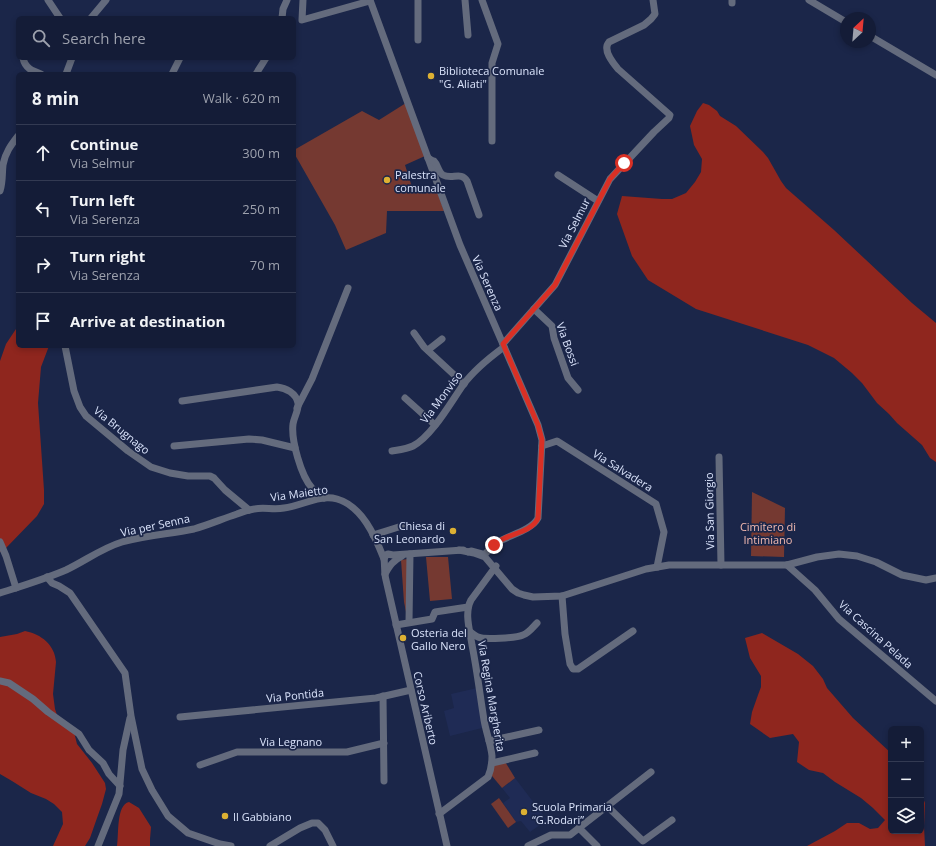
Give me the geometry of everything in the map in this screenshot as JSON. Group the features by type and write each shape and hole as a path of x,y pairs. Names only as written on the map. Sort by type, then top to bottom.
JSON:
{"street":[{"path":"48,0 59,16"},
{"path":"92,16 106,0"},
{"path":"282,16 283,9 287,0"},
{"path":"303,0 302,20 370,1"},
{"path":"418,0 418,40"},
{"path":"465,0 468,35"},
{"path":"482,0 498,44 492,63 492,141"},
{"name":"Via Selmur","path":"503,346 555,285 610,179 670,116 618,69 606,50 606,45 609,42 644,25 651,19 655,14 653,0"},
{"path":"808,0 840,19"},
{"name":"Via Serenza","path":"370,1 460,245 538,425 542,440 537,521 530,527 498,542 487,552"},
{"path":"876,40 936,75"},
{"path":"23,60 27,67 36,72"},
{"path":"62,72 71,60"},
{"path":"67,72 71,60"},
{"path":"173,72 179,60"},
{"path":"257,72 265,60"},
{"path":"0,191 5,156 9,146 16,138"},
{"path":"428,158 434,161 440,173 445,176 464,177 467,181 479,215"},
{"path":"558,175 598,202"},
{"path":"297,408 312,379 348,288"},
{"name":"Via Bossi","path":"534,309 552,326 554,338 568,378 578,390"},
{"path":"414,333 424,347 464,384"},
{"path":"428,350 442,339"},
{"name":"Via Monviso","path":"392,451 412,447 426,436 451,404 464,384 479,367 503,346"},
{"name":"Via Brugnago","path":"65,348 74,391 80,407 86,416 128,451 151,467 170,473 188,476 210,476 249,510"},
{"path":"182,401 277,387 289,391 294,395 298,402 292,433 300,467 311,488 324,498"},
{"path":"405,398 435,425"},
{"path":"174,446 249,439 262,440 295,448"},
{"name":"Via Salvadera","path":"542,446 557,441 656,504 664,532 657,567"},
{"name":"Via San Giorgio","path":"719,457 721,565"},
{"name":"Via Maietto","path":"249,510 255,508 284,508 324,498 338,500 353,507 365,521 378,544 389,559"},
{"name":"Via per Senna","path":"0,593 66,570 121,542 195,528 249,510"},
{"path":"373,535 405,524"},
{"path":"0,542 16,588"},
{"path":"389,559 407,555 477,549 487,552 495,568"},
{"path":"459,550 485,558 508,585 518,593 533,597 562,596 646,568 669,565 787,565 817,557 839,554 857,556 876,562 902,574 926,580 936,578"},
{"path":"468,552 473,551 482,554 487,552"},
{"path":"407,555 409,622"},
{"name":"Corso Ariberto","path":"389,559 385,574 446,846"},
{"name":"Via Cascina Pelada","path":"787,565 815,590 839,619 936,701"},
{"path":"396,625 432,619 434,612 468,607 471,600 495,568"},
{"path":"47,577 52,583 70,593 125,673 131,716 142,769 152,790 168,816 188,833 220,844 231,846"},
{"path":"562,596 565,634 570,664 573,669 578,668 633,631"},
{"name":"Via Regina Margherita","path":"439,814 488,777 492,768 492,755 470,632 468,607"},
{"path":"470,632 477,637 482,638 522,636 528,633 537,623"},
{"path":"0,681 8,683 33,699 48,712 79,734 88,750 102,763 109,774 120,786"},
{"name":"Via Pontida","path":"180,717 376,698 410,690"},
{"path":"383,696 384,781"},
{"path":"98,846 119,794 123,750 131,716"},
{"path":"489,741 539,730"},
{"name":"Via Legnano","path":"200,765 237,752 347,752 384,743"},
{"path":"492,763 535,753"},
{"path":"528,846 551,835 570,835 651,772"},
{"path":"607,806 643,841 672,820"},
{"path":"270,846 300,828 312,823 318,823 325,830 333,846"},
{"path":"578,828 597,846"}],"shaded area":[{"path":"703,103 709,105 717,111 720,116 736,126 768,158 786,188 936,323 936,462 930,458 922,445 877,403 862,383 834,358 808,345 696,309 648,280 632,256 617,214 622,196 672,199 686,193 701,172 702,159 694,145 690,126 697,111"},
{"path":"16,329 16,348 48,348 41,367 38,403 44,504 37,516 5,549 0,552 0,361 6,344"},
{"path":"25,631 31,632 42,638 53,650 56,662 53,694 57,715 74,732 77,744 105,783 106,789 102,804 90,838 85,846 53,846 63,824 62,812 46,799 31,793 0,774 0,637"},
{"path":"762,633 798,654 813,666 823,679 827,688 853,718 888,750 888,834 924,834 924,826 925,846 807,846 847,823 859,823 870,829 878,828 885,820 861,798 823,773 809,770 797,762 799,742 793,734 770,738 750,724 752,712 761,687 761,676 750,658 745,638"},
{"path":"477,688 486,727 450,736 444,711 454,708 451,694"},
{"name":"Scuola Primaria “G.Rodari”","path":"515,778 547,820 530,832 521,821 516,822 503,803 510,798 502,788"},
{"path":"924,800 925,803 924,826"},
{"path":"129,802 139,808 151,827 150,846 117,846 120,814 125,804"}],"green space":[{"path":"406,103 425,156 405,165 412,187 437,190 444,211 387,211 386,233 346,250 335,225 296,157 296,149 362,111 379,120"},
{"name":"Cimitero di Intimiano","path":"752,492 785,508 784,557 751,556"},
{"path":"426,557 448,557 452,599 430,601"},
{"path":"408,559 407,617 404,602 401,560"},
{"path":"504,760 515,778 502,788 492,776 492,763"},
{"path":"499,798 516,822 508,828 491,804"}],"place":[{"name":"Biblioteca Comunale \"G. Aliati\"","path":"431,76"},
{"name":"Palestra comunale","path":"387,180"},
{"name":"Chiesa di San Leonardo","path":"453,531"},
{"name":"Osteria del Gallo Nero","path":"403,638"},
{"name":"Scuola Primaria “G.Rodari”","path":"524,812"},
{"name":"Il Gabbiano","path":"225,816"}],"route":[{"path":"494,545 506,537 530,527 537,521 542,457 542,440 538,425 503,344 555,285 610,179 624,163"}]}
